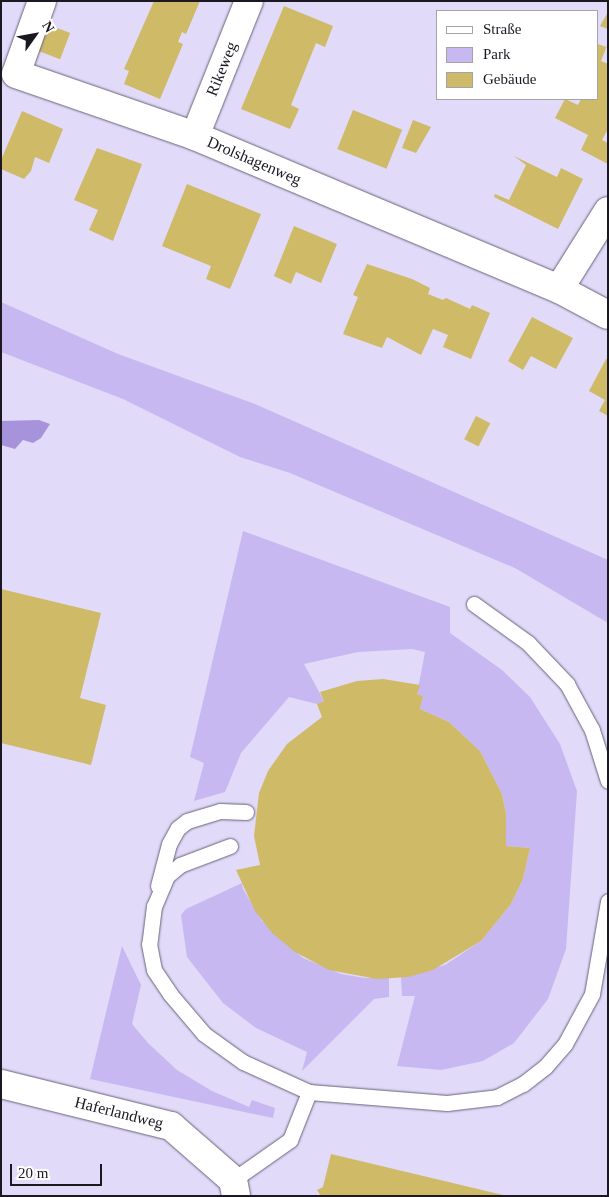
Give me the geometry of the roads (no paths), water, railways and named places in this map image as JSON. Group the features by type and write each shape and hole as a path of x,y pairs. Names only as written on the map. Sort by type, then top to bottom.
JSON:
{"street":[{"name":"Drolshagenweg","path":"42,1 16,74 195,136 559,289 608,315"},
{"name":"Rikeweg","path":"195,136 249,1"},
{"path":"559,289 608,211"},
{"name":"Haferlandweg","path":"1,1084 171,1126 234,1188"}],"lane":[{"path":"474,604 528,643 567,684 592,730 608,781"},
{"path":"246,812 220,812 187,821 178,828 163,862 154,906 149,944 154,970 186,1014 204,1034 243,1062 309,1092 447,1103 496,1097 523,1084 545,1067 565,1044 592,994 608,901"},
{"path":"154,906 167,876 180,865 230,846"},
{"path":"234,1188 290,1140 309,1092"}]}
